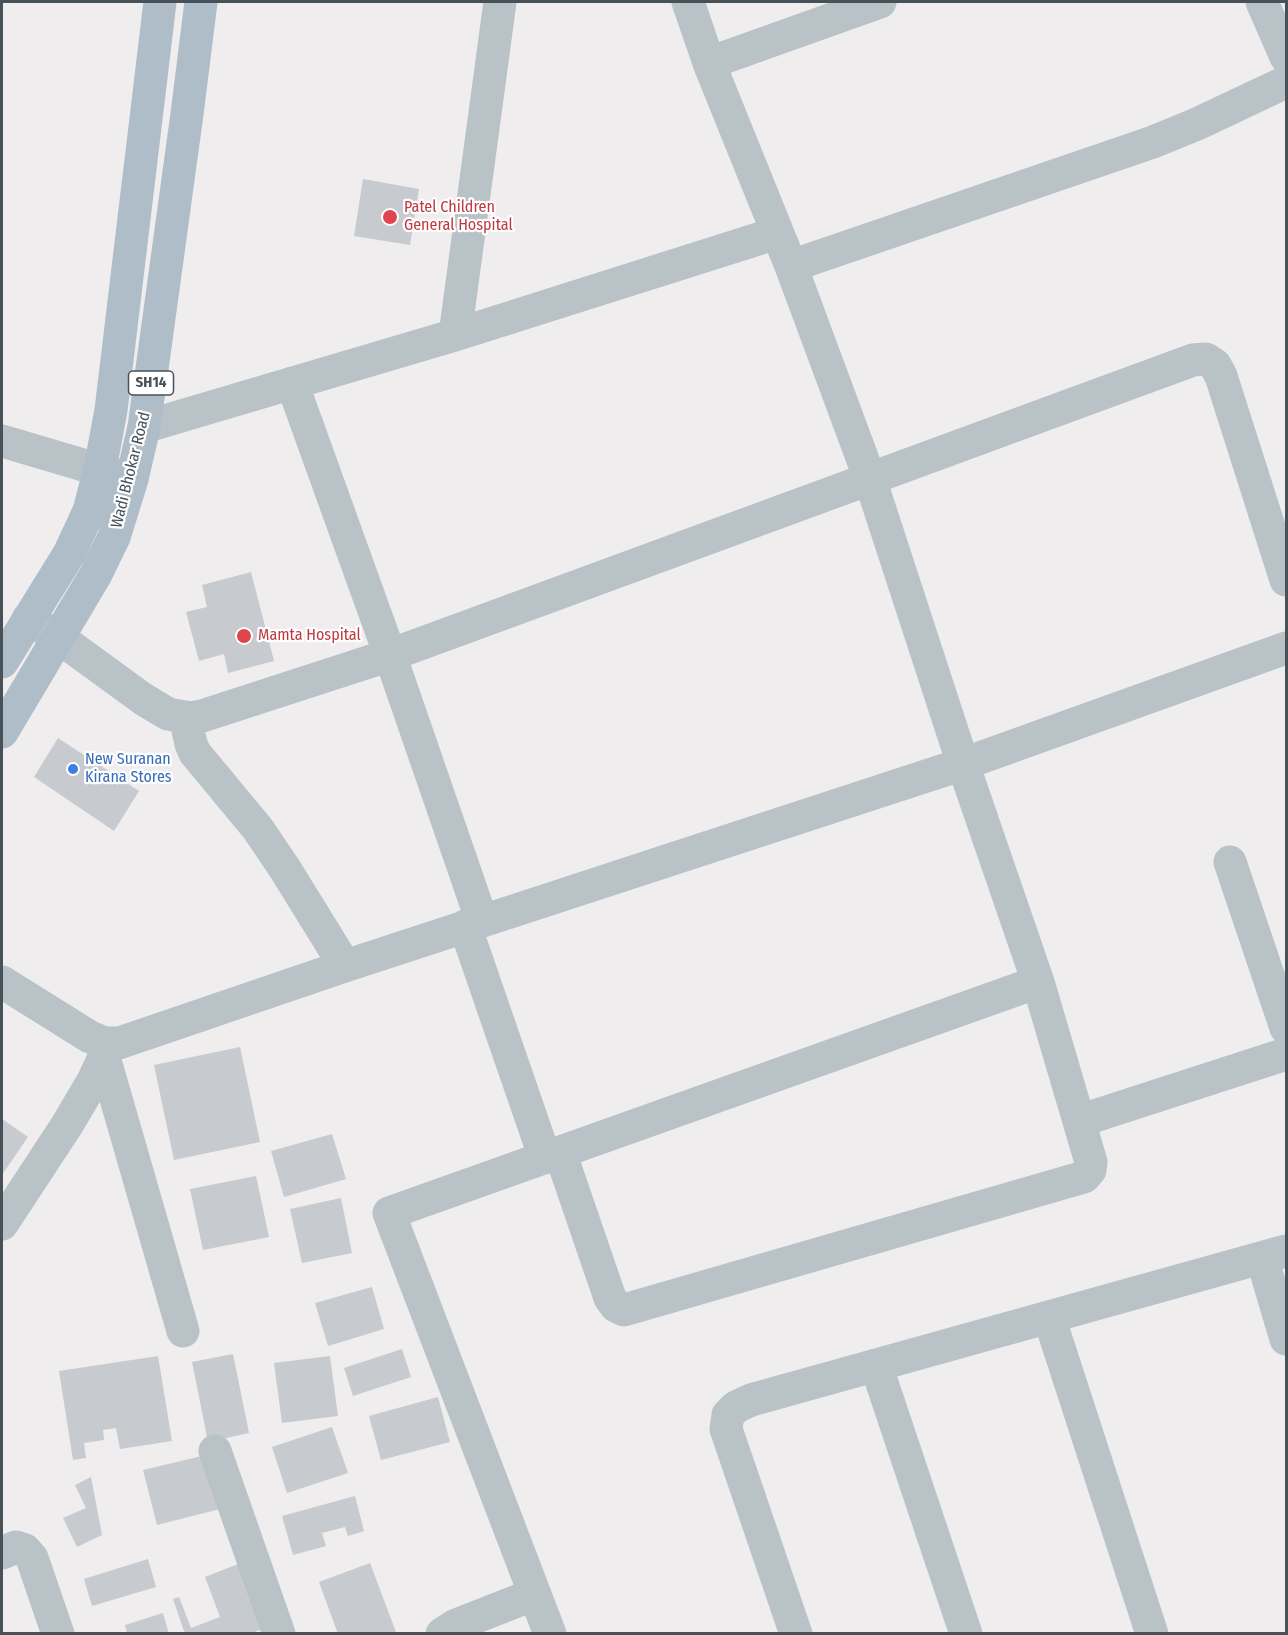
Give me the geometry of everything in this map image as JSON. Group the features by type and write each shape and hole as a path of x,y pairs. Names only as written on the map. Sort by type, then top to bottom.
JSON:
{"main road":[{"name":"Wadi Bhokar Road","path":"2,662 69,554 90,511 113,398 160,2"},
{"name":"Wadi Bhokar Road","path":"2,732 96,574 114,537 132,480 144,428 201,2"}],"street":[{"path":"455,335 500,2"},
{"path":"292,383 390,655 473,924 552,1155 610,1298 616,1306 624,1310 1084,1177 1090,1170 1091,1162 1038,982 963,764 870,479 791,267 708,63 688,2"},
{"path":"708,63 880,2"},
{"path":"1262,2 1287,57"},
{"path":"791,267 1153,142 1287,82"},
{"path":"144,428 455,335 777,233"},
{"path":"28,619 58,637 143,699 168,714 190,718 202,716 390,655 1193,360 1206,359 1215,365 1221,375 1287,580"},
{"path":"2,441 132,480"},
{"path":"2,1224 67,1125 93,1081 105,1050 119,1043 345,966 963,764 1287,648"},
{"path":"190,718 189,730 195,753 245,814 285,869 345,966"},
{"path":"1230,862 1287,1028"},
{"path":"2,982 90,1037 105,1050 183,1331"},
{"path":"550,1634 389,1213 1038,982"},
{"path":"1079,1121 1287,1053"},
{"path":"796,1634 726,1429 728,1415 735,1407 751,1400 1274,1254 1287,1339"},
{"path":"1049,1317 1152,1634"},
{"path":"876,1365 966,1634"},
{"path":"214,1451 279,1634"},
{"path":"2,1553 16,1547 25,1550 32,1558 58,1634"},
{"path":"442,1634 456,1625 535,1594"}],"building":[{"path":"363,179 419,189 410,245 354,236"},
{"path":"251,572 274,661 228,673 224,654 199,661 186,612 207,607 202,585"},
{"path":"58,738 139,791 114,831 34,777"},
{"path":"240,1047 260,1142 174,1160 154,1065"},
{"path":"2,1119 28,1137 2,1175"},
{"path":"332,1134 346,1179 284,1197 271,1151"},
{"path":"256,1176 269,1237 203,1250 190,1189"},
{"path":"341,1198 352,1253 302,1263 290,1209"},
{"path":"372,1287 384,1329 328,1346 315,1303"},
{"path":"402,1349 411,1377 353,1396 344,1368"},
{"path":"233,1354 249,1433 208,1442 192,1362"},
{"path":"158,1356 172,1441 120,1449 116,1428 103,1430 104,1440 84,1443 86,1458 73,1460 59,1371"},
{"path":"330,1356 338,1416 282,1423 274,1363"},
{"path":"438,1397 450,1442 381,1460 369,1416"},
{"path":"332,1427 348,1473 287,1493 272,1447"},
{"path":"206,1455 220,1509 157,1525 143,1470"},
{"path":"91,1477 102,1535 77,1547 63,1518 86,1508 75,1485"},
{"path":"355,1496 364,1531 348,1536 345,1527 322,1533 326,1546 293,1555 282,1516"},
{"path":"148,1559 156,1587 92,1606 84,1579"},
{"path":"370,1563 396,1632 392,1634 338,1634 319,1582"},
{"path":"238,1564 262,1629 250,1634 185,1634 173,1599 179,1597 191,1628 220,1617 205,1577"},
{"path":"163,1613 169,1634 127,1634 125,1625"}],"place":[{"name":"Patel Children General Hospital","path":"390,217"},
{"name":"Mamta Hospital","path":"244,636"},
{"name":"New Suranan Kirana Stores","path":"73,769"}]}
